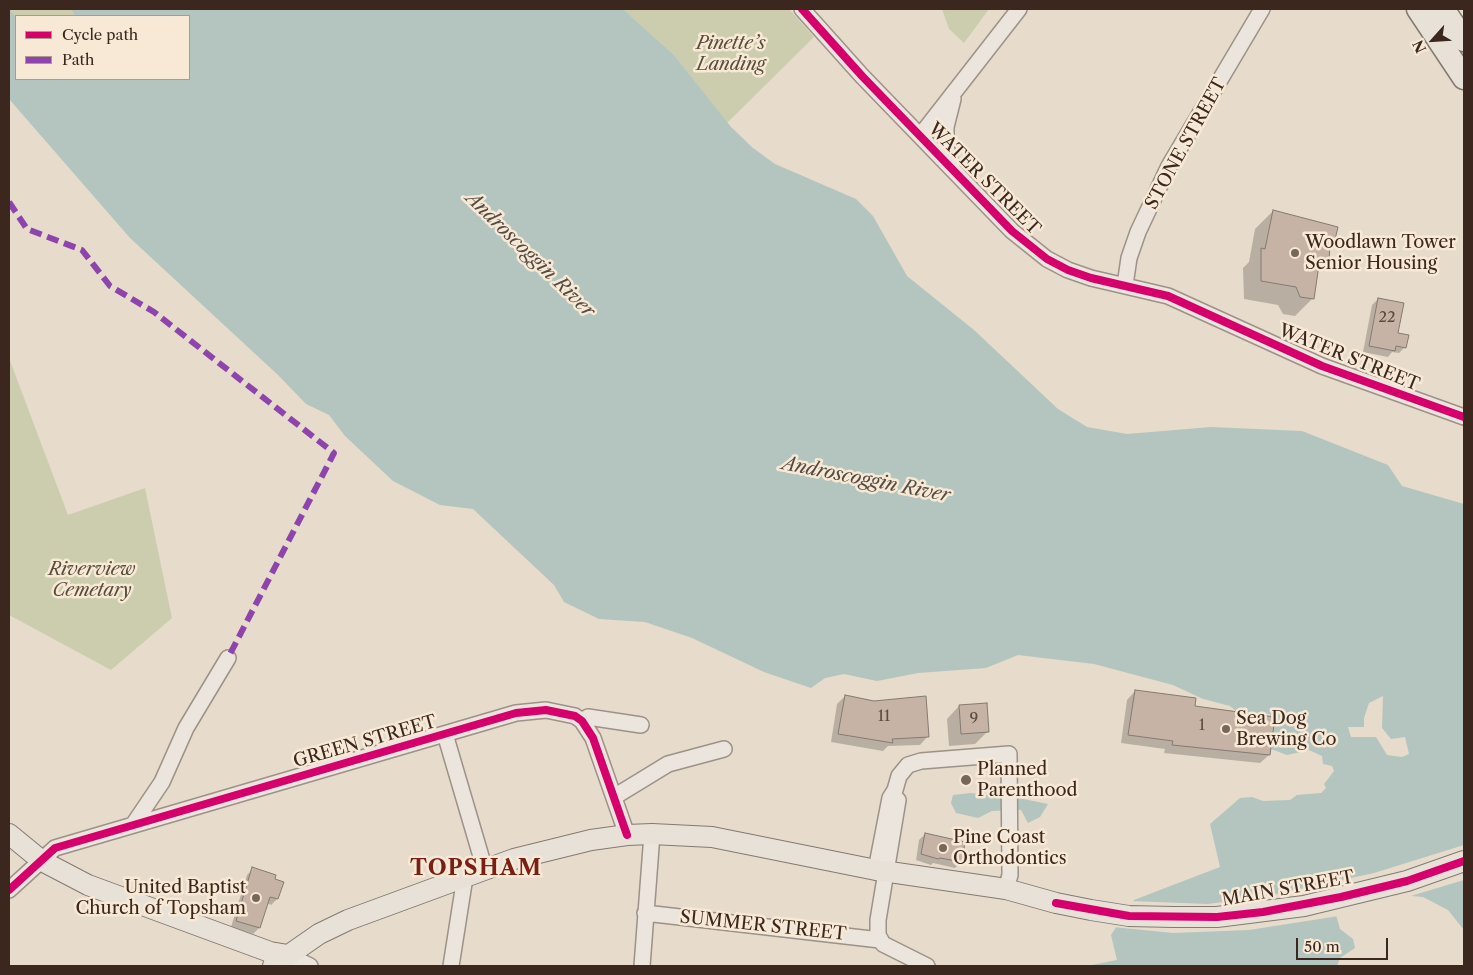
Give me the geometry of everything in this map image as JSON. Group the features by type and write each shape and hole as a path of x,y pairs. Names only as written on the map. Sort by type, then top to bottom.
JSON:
{"highway":[{"path":"1418,9 1464,78"},
{"path":"1444,9 1464,40"}],"main road":[{"path":"9,834 42,861 88,885 270,952 280,961"},
{"name":"MAIN STREET","path":"280,961 319,934 348,920 514,858 591,840 627,835 652,834 712,837 881,871 1006,889 1056,903 1130,916 1217,917 1304,906 1407,881 1464,861"}],"street":[{"name":"WATER STREET","path":"802,9 862,76 1012,231 1047,259 1068,270 1091,278 1168,296 1322,366 1464,418"},
{"path":"920,136 956,93 1019,9"},
{"name":"STONE STREET","path":"1125,285 1129,258 1138,232 1169,166 1262,9"},
{"path":"954,170 946,147 946,127 956,93"},
{"path":"132,825 162,782 186,728 228,658"},
{"name":"GREEN STREET","path":"9,890 55,848 132,825 516,712 546,710 574,716 582,721"},
{"path":"627,835 594,738 582,721 588,717 641,725"},
{"path":"445,734 485,870"},
{"path":"614,797 668,764 724,749"},
{"path":"880,940 878,920 881,871 898,804 895,790 903,770 913,763 1009,754 1010,875 1006,889"},
{"path":"642,966 652,834"},
{"path":"451,966 465,877"},
{"name":"SUMMER STREET","path":"646,914 880,940 888,947 926,966"},
{"path":"280,961 310,966"}],"green space":[{"path":"9,9 71,9 74,15 15,15"},
{"name":"Pinette’s Landing","path":"623,9 789,9 814,37 727,123 674,55"},
{"path":"942,9 989,9 964,43 949,29"},
{"name":"Riverview Cemetary","path":"9,358 68,515 145,488 172,618 111,670 9,615"}],"water":[{"name":"Androscoggin River","path":"9,9 15,16 15,80 190,80 190,15 74,15 71,9 623,9 674,55 731,127 753,148 775,164 856,199 873,216 907,276 974,330 1058,409 1087,427 1127,434 1211,427 1302,431 1388,465 1402,486 1464,504 1464,930 1448,910 1423,897 1392,894 1339,905 1336,915 1340,929 1353,939 1355,948 1340,958 1337,966 1087,966 1117,960 1111,935 1134,900 1220,867 1210,824 1240,798 1252,797 1263,801 1290,800 1297,795 1321,793 1326,788 1324,784 1334,771 1332,766 1323,764 1322,756 1309,750 1287,755 1271,749 1275,717 1270,717 1270,714 1236,711 1230,706 1203,699 1173,685 1094,664 1018,655 986,668 918,673 877,681 844,674 825,678 811,688 764,672 692,638 645,622 599,619 564,602 554,585 473,509 440,505 393,481 345,436 329,415 306,404 278,375 130,238 9,99","holes":["1383,696 1382,728 1391,739 1405,737 1409,754 1402,757 1387,755 1376,737 1351,737 1348,727 1364,727 1364,718 1369,703"]},
{"path":"971,793 999,794 1048,804 1040,817 1028,823 1021,810 992,811 978,818 956,813 951,803 953,795"}],"pier":[{"path":"1464,845 1464,880 1404,898 1368,895 1342,906 1339,916 1249,930 1173,933 1113,927 1130,901 1208,904 1272,895 1374,873"}],"building":[{"name":"Woodlawn Tower Senior Housing","path":"1273,210 1338,227 1334,244 1330,245 1329,261 1320,258 1314,299 1300,297 1296,287 1261,281 1261,248 1265,249"},
{"path":"1378,298 1404,303 1398,333 1409,335 1406,348 1396,346 1395,351 1369,346"},
{"path":"1135,690 1196,698 1195,706 1275,717 1270,755 1172,745 1173,741 1128,735"},
{"path":"845,695 874,701 926,696 929,737 892,739 893,743 838,734"},
{"path":"987,703 989,732 961,734 959,705"},
{"name":"Pine Coast Orthodontics","path":"925,833 965,842 962,862 938,859 921,854"},
{"name":"United Baptist Church of Topsham","path":"252,867 276,875 275,879 284,882 278,899 270,897 260,928 236,921"}],"marked path":[{"path":"9,202 27,229 82,250 110,286 154,312 334,453 228,658"}],"cycle path":[{"path":"802,9 862,76 1012,231 1047,259 1068,270 1091,278 1168,296 1322,366 1464,417"},
{"path":"9,890 55,848 516,713 546,710 575,716 582,721 593,738 627,835"},
{"path":"1056,903 1129,916 1217,917 1263,912 1341,897 1407,881 1464,861"}],"place":[{"name":"Woodlawn Tower Senior Housing","path":"1295,253"},
{"name":"Sea Dog Brewing Co","path":"1226,729"},
{"name":"Planned Parenthood","path":"966,780"},
{"name":"Pine Coast Orthodontics","path":"943,848"},
{"name":"United Baptist Church of Topsham","path":"256,898"}],"district":[{"name":"TOPSHAM","path":"476,869"}]}
